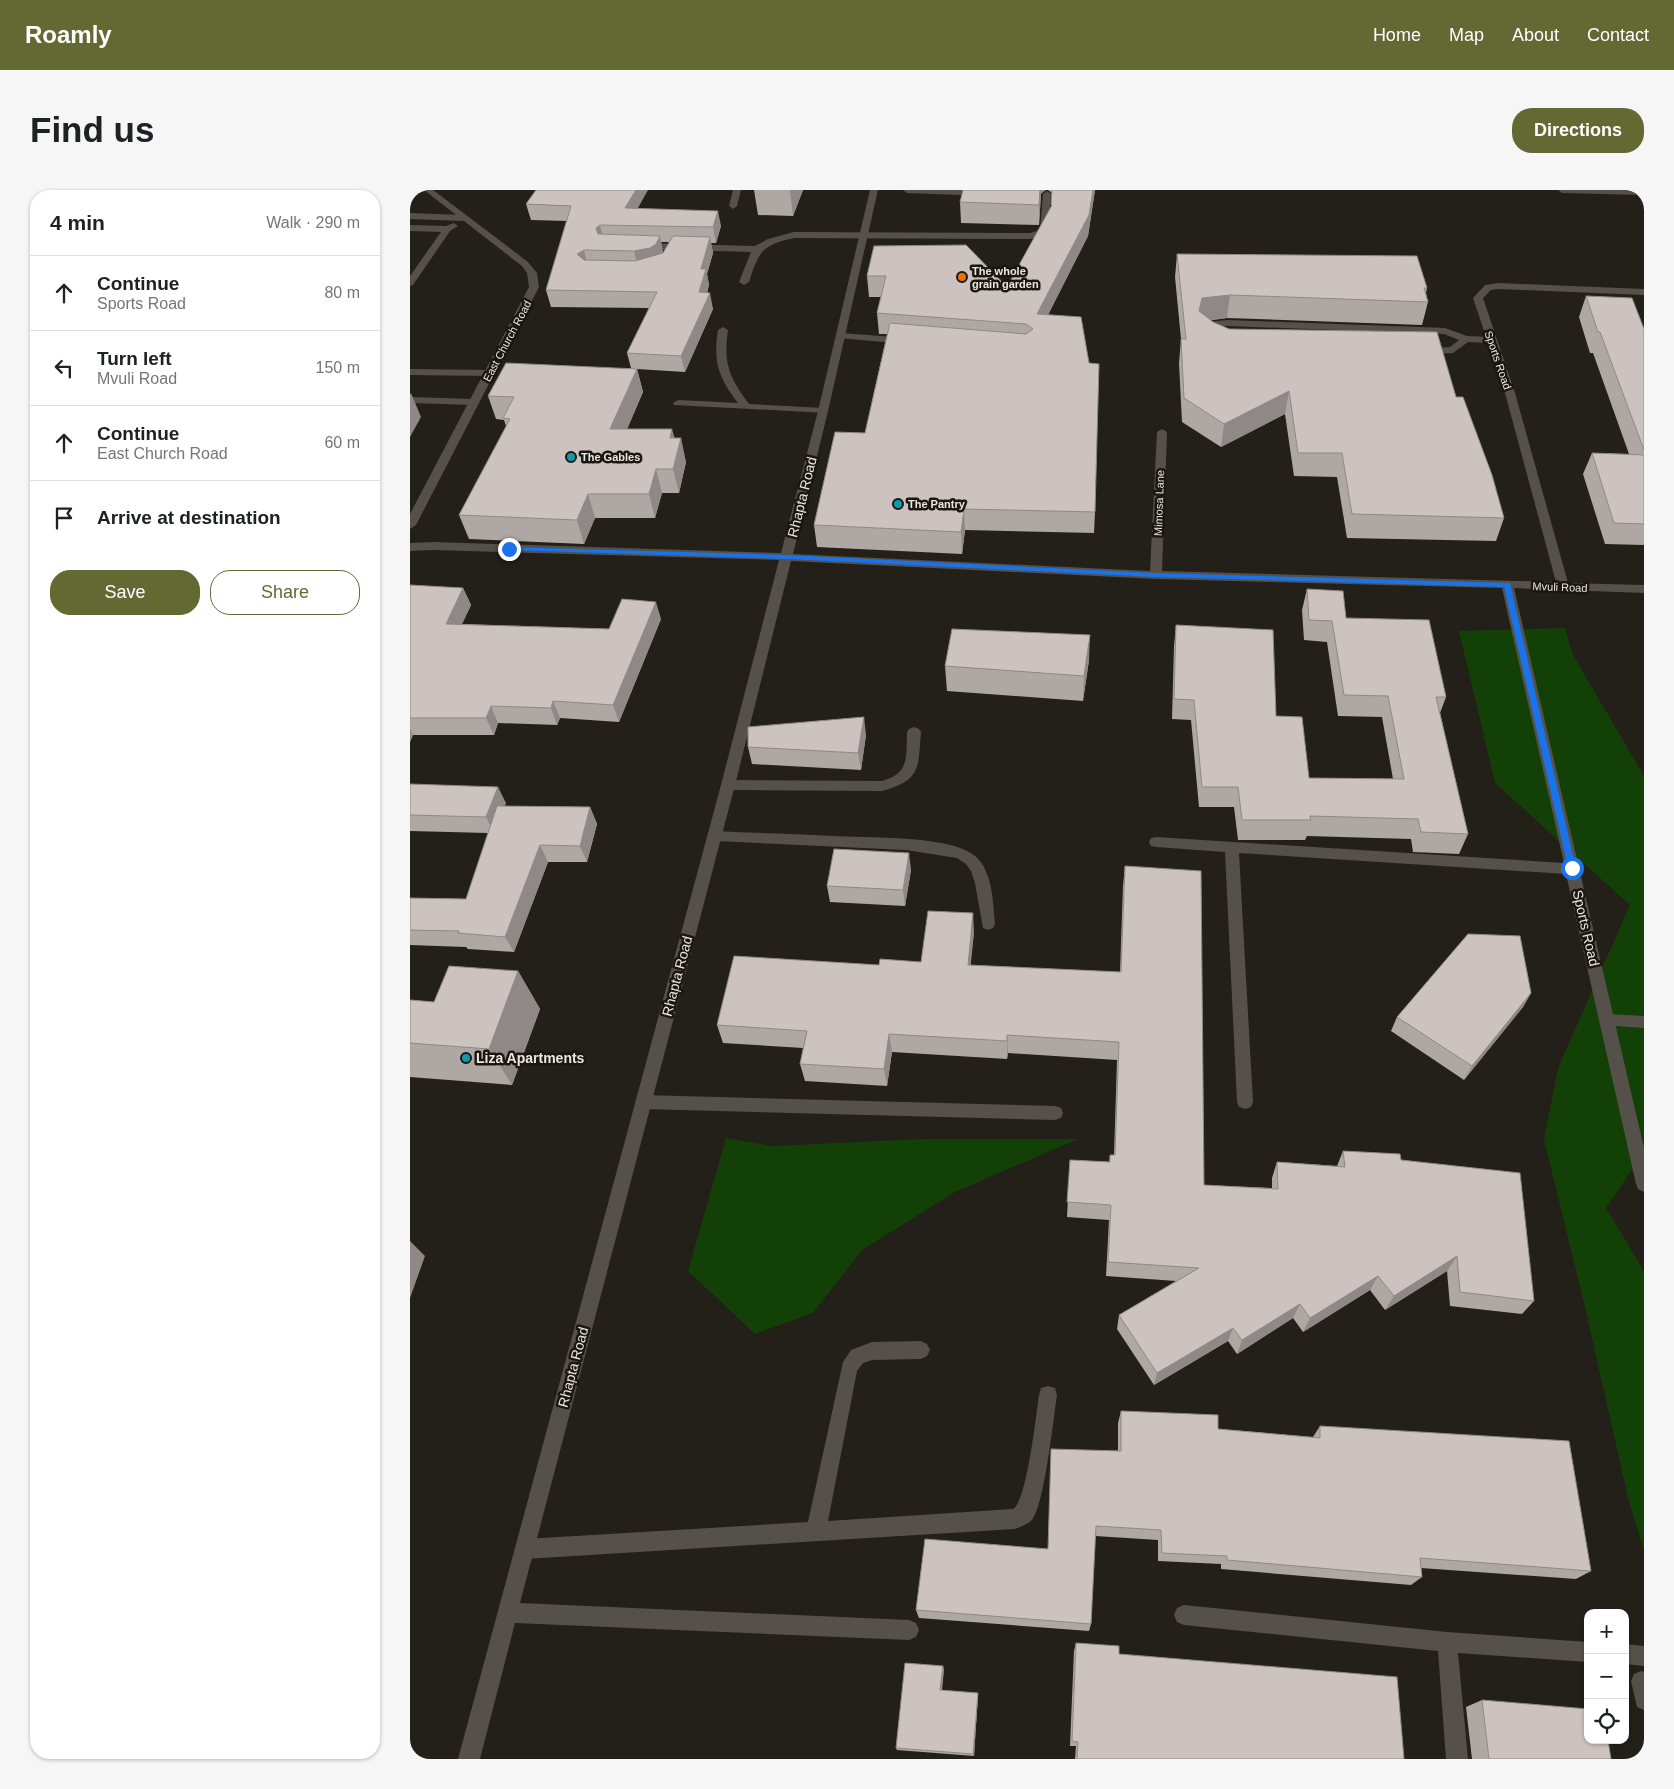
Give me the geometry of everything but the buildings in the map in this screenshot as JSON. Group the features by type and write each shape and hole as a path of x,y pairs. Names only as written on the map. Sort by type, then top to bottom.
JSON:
{"street":[{"name":"East Church Road","path":"410,525 534,288 532,273 525,264 428,190"},
{"path":"732,206 738,190"},
{"name":"Rhapta Road","path":"469,1759 715,836 823,411 874,190"},
{"path":"907,190 960,192"},
{"path":"1562,190 1644,192"},
{"path":"633,246 670,251 756,249 770,240 794,234 1030,236 1044,231 1047,194"},
{"path":"410,216 467,219"},
{"path":"410,228 447,229 467,219"},
{"path":"410,282 447,229"},
{"path":"744,282 756,249"},
{"name":"Sports Road","path":"1563,587 1510,393 1490,340 1478,298 1488,287 1498,286 1644,292"},
{"path":"1208,338 1202,334 1204,325 1227,323 1445,331 1466,339 1490,340"},
{"path":"723,330 719,351 721,368 727,382 745,406"},
{"path":"841,336 919,342"},
{"path":"1413,350 1453,350 1466,339"},
{"path":"410,372 489,373"},
{"path":"410,400 474,402"},
{"path":"678,403 823,411"},
{"name":"Mimosa Lane","path":"1156,575 1162,432"},
{"path":"410,547 433,546 787,557"},
{"name":"Mvuli Road","path":"787,557 1156,575 1644,590"},
{"name":"Sports Road","path":"1507,585 1644,1184"},
{"path":"728,785 882,786 896,783 906,778 911,768 914,732"},
{"path":"715,836 932,847 968,856 977,865 984,889 988,924"},
{"path":"1156,842 1572,868"},
{"path":"1232,846 1244,1102"},
{"path":"1607,1020 1644,1022"},
{"path":"643,1102 1055,1113"},
{"path":"816,1531 849,1368 857,1356 872,1351 921,1350"},
{"path":"525,1549 1015,1519 1025,1513 1033,1491 1048,1395"},
{"path":"508,1613 909,1630"},
{"path":"1184,1615 1447,1642 1584,1652"},
{"path":"1447,1642 1457,1759"},
{"path":"1629,1654 1644,1656"}],"green space":[{"path":"1565,628 1573,655 1644,776 1644,1152 1606,1208 1644,1271 1644,1551 1628,1498 1584,1303 1544,1140 1558,1068 1630,905 1495,783 1459,631"},
{"path":"726,1138 773,1146 922,1139 1078,1139 955,1192 862,1250 813,1313 755,1334 688,1271"}],"place":[{"name":"The whole grain garden","path":"962,277"},
{"name":"The Gables","path":"571,457"},
{"name":"The Pantry","path":"898,504"},
{"name":"Liza Apartments","path":"466,1058"}],"route":[{"path":"509,549 787,557 1156,575 1355,579 1507,585 1572,868"}]}
